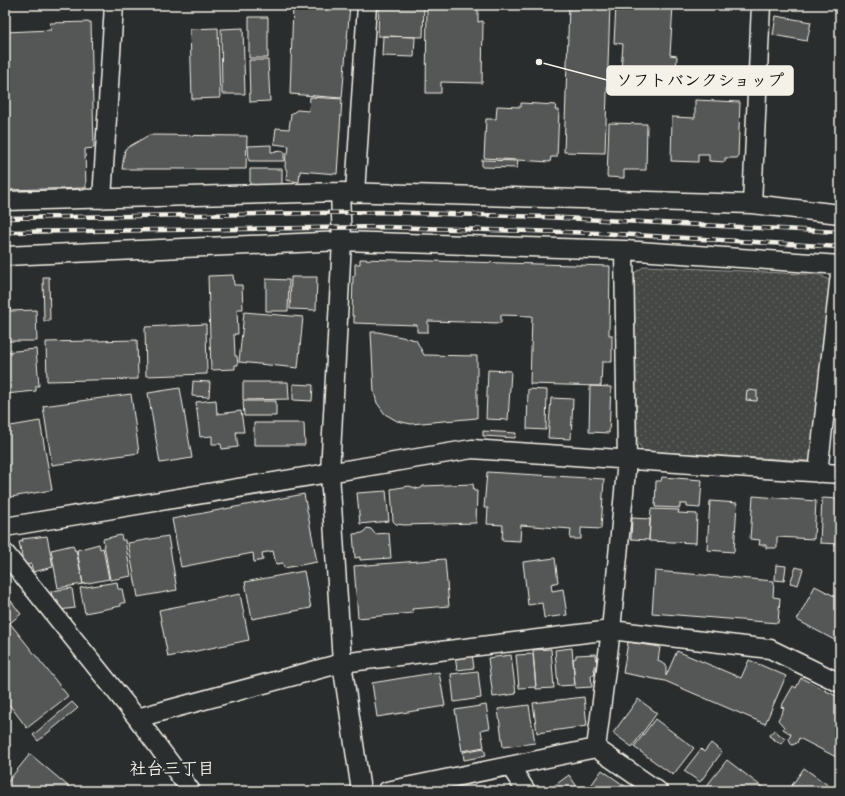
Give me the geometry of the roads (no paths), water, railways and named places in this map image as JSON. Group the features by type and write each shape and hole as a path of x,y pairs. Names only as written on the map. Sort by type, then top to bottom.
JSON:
{"street":[{"path":"102,199 114,5"},
{"path":"361,791 342,663 330,473 342,240 367,5"},
{"path":"752,204 761,5"},
{"path":"5,201 348,193 752,204 840,214"},
{"path":"5,256 342,240 624,250 840,265"},
{"path":"596,748 611,630 628,460 624,250"},
{"path":"818,473 840,274"},
{"path":"5,527 472,449 840,474"},
{"path":"5,553 137,718 191,791"},
{"path":"137,718 342,663 611,630 770,649 840,683"},
{"path":"387,791 596,748 658,791"},
{"path":"510,766 526,791"}],"railway":[{"path":"5,218 380,212 544,217 840,232"},
{"path":"5,232 385,227 599,233 840,247"}],"place":[{"name":"ソフトバンクショップ","path":"539,62"}],"district":[{"name":"社台三丁目","path":"172,769"}]}
